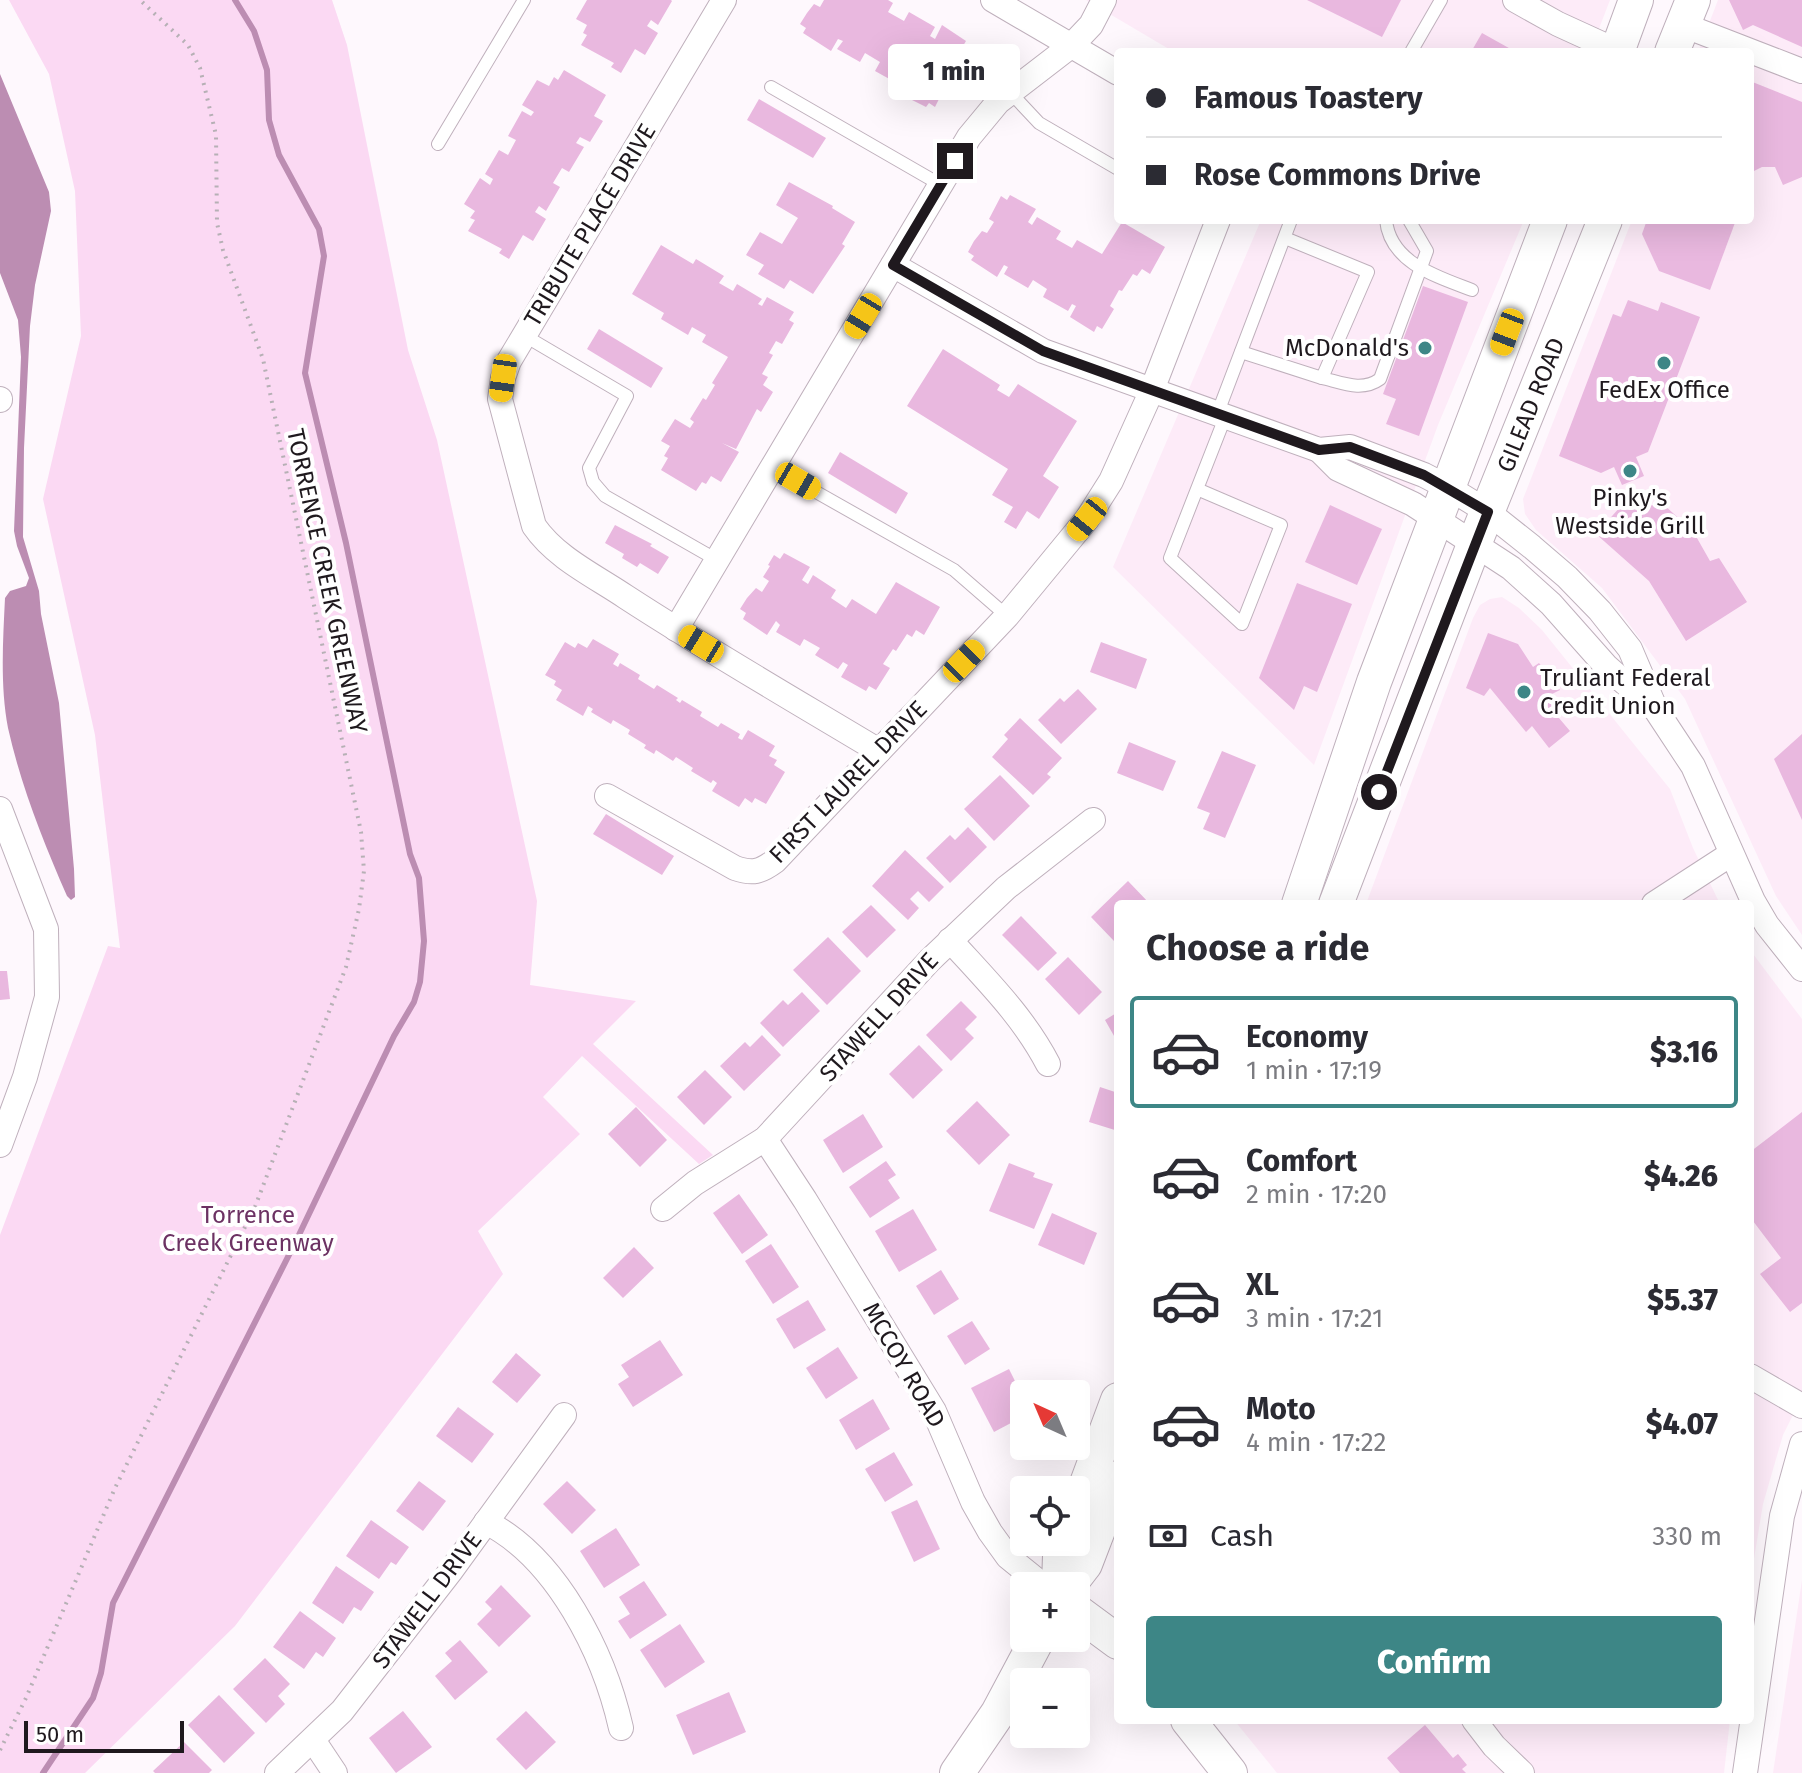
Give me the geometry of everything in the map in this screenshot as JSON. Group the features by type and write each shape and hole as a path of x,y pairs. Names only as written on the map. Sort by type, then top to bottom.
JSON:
{"main road":[{"path":"1618,48 1636,0"},
{"name":"GILEAD ROAD","path":"1300,900 1374,682 1548,224"},
{"name":"GILEAD ROAD","path":"1338,900 1601,228"},
{"path":"1090,1476 1114,1411"},
{"path":"1079,1572 1085,1564 1114,1488"},
{"path":"1090,1621 1114,1639"},
{"path":"957,1773 998,1713 1031,1652"},
{"path":"1191,1724 1230,1773"}],"street":[{"name":"TRIBUTE PLACE DRIVE","path":"724,0 525,336 503,378 500,399 534,526 543,539 561,555 676,629 879,751"},
{"path":"993,0 1114,71"},
{"path":"676,629 969,137 998,102 1072,45 1091,25 1104,0"},
{"path":"1515,0 1609,48"},
{"path":"1683,26 1741,48"},
{"path":"1754,53 1802,71"},
{"name":"FIRST LAUREL DRIVE","path":"607,796 735,868 751,873 775,861 1007,616 1087,519 1111,481 1152,390 1216,224"},
{"path":"893,265 1043,351 1319,450 1350,447 1567,577 1600,611 1630,649 1656,710 1693,766 1731,854 1767,925 1802,969"},
{"path":"1443,503 1482,527 1511,568 1551,604 1606,666 1656,710"},
{"path":"0,809 46,929 47,997 25,1077 0,1145"},
{"name":"STAWELL DRIVE","path":"663,1209 695,1183 765,1139 950,940 1006,888 1093,820"},
{"path":"1660,900 1731,854"},
{"path":"950,940 1010,1005 1034,1037 1048,1064"},
{"name":"MCCOY ROAD","path":"765,1139 934,1411 973,1502 990,1532 1008,1557 1027,1572"},
{"path":"1754,1378 1802,1406"},
{"name":"STAWELL DRIVE","path":"277,1773 342,1711 564,1415"},
{"path":"1754,1710 1782,1516 1802,1444"},
{"path":"486,1522 503,1531 533,1555 566,1601 608,1680 621,1728"},
{"path":"1477,1724 1522,1773"},
{"path":"1745,1773 1752,1724"},
{"path":"313,1740 335,1773"}],"lane":[{"path":"438,144 524,0"},
{"path":"1413,48 1441,0"},
{"path":"771,87 941,185"},
{"path":"1010,92 1039,123 1114,167"},
{"path":"1197,489 1281,525 1242,624 1170,558 1197,489 1241,352 1290,224"},
{"path":"1387,224 1392,242 1421,270 1472,290"},
{"path":"1241,352 1356,386 1370,386 1380,379 1427,251 1411,224"},
{"path":"1285,238 1368,272 1322,378"},
{"path":"525,336 627,396 589,468 593,482 605,496 717,560"},
{"path":"772,467 954,570 1007,616"}],"path":[{"name":"TORRENCE CREEK GREENWAY","path":"0,1750 26,1698 115,1488 255,1207 346,967 364,871 361,832 263,359 223,250 217,223 216,135 200,68 188,45 140,0"}],"shaded area":[{"path":"1086,0 1610,0 1592,48 1167,48"},
{"path":"1718,0 1802,0 1802,935 1776,896 1685,699 1602,588 1536,530 1525,514 1523,499 1630,224 1754,224 1754,48 1700,48"},
{"path":"0,74 49,192 51,211 35,285 30,326 23,537 39,591 59,703 74,869 75,897 71,900 49,855 26,792 13,750 4,696 5,598 10,591 26,586 29,578 14,531 21,357 18,320 0,273"},
{"path":"1259,224 1522,224 1438,425 1314,765 1113,567"},
{"path":"1502,597 1542,630 1670,789 1718,900 1367,900 1473,618 1480,605"},
{"path":"1754,955 1802,1019 1802,1397 1783,1435 1763,1504 1754,1559"},
{"path":"1802,1580 1802,1773 1773,1773 1776,1753"},
{"path":"1237,1724 1730,1724 1724,1773 1277,1773"}],"green space":[{"name":"Torrence Creek Greenway","path":"9,0 332,0 347,45 408,350 437,440 537,901 530,985 636,1001 593,1044 713,1155 699,1164 582,1056 543,1097 580,1134 478,1231 503,1274 235,1626 85,1773 0,1773 0,1235 108,946 120,948 95,735 43,499 81,336 75,191 49,74"}],"building":[{"path":"587,0 672,1 658,25 651,20 647,26 658,33 645,55 635,49 621,73 611,67 614,63 581,45 587,35 583,33 587,25 576,19"},
{"path":"824,0 888,0 893,3 888,12 904,21 909,12 935,27 930,36 935,39 942,25 966,41 963,46 969,50 954,70 949,67 943,80 947,83 935,107 929,103 926,107 902,95 910,81 906,78 902,86 875,71 880,62 865,53 860,62 837,49 843,41 838,39 831,51 803,33 806,28 800,24 807,13 814,4 820,7"},
{"path":"1307,0 1401,0 1382,37"},
{"path":"1729,0 1802,0 1802,47 1753,25 1743,30"},
{"path":"1482,33 1509,48 1473,48"},
{"path":"564,70 606,95 594,116 603,121 590,142 580,137 576,143 584,147 569,172 562,168 553,183 560,187 546,211 539,206 535,212 546,219 533,241 523,235 509,259 499,253 502,249 468,231 475,220 470,218 475,211 464,204 480,178 490,185 493,179 485,174 499,150 508,155 516,140 508,136 522,111 531,116 534,112 522,105 537,80 549,86 554,77 558,80"},
{"path":"1754,83 1802,102 1802,177 1783,185 1775,167 1762,167 1754,171"},
{"path":"759,99 826,138 813,158 747,120"},
{"path":"789,182 855,222 842,244 845,246 813,294 790,280 784,289 758,274 764,265 746,255 760,232 782,244 798,218 776,205"},
{"path":"1010,195 1036,209 1028,222 1032,225 1037,217 1061,231 1056,239 1072,248 1077,240 1102,254 1121,224 1165,247 1150,274 1142,269 1137,276 1133,274 1122,291 1119,290 1110,306 1114,309 1102,329 1097,326 1094,332 1070,317 1076,306 1072,304 1068,311 1043,297 1047,289 1033,280 1028,288 1004,274 1008,267 1004,265 997,277 971,260 974,256 968,252 982,231 987,233 994,222 989,219 1001,196 1007,200"},
{"path":"1646,224 1735,224 1710,290 1659,271 1642,234"},
{"path":"661,245 693,264 696,259 724,276 719,283 733,291 737,284 762,299 758,304 762,306 767,297 794,312 789,320 794,323 782,344 776,341 769,353 773,355 762,374 768,377 763,385 773,392 761,412 757,409 736,449 722,443 739,452 721,482 711,476 696,491 661,470 670,446 661,441 675,419 690,428 694,422 690,419 703,398 706,400 715,385 712,383 728,357 702,342 706,335 692,327 688,335 661,319 664,313 632,294"},
{"name":"McDonald's","path":"1423,286 1468,302 1419,436 1386,424 1396,399 1383,394"},
{"path":"1628,300 1658,311 1661,302 1700,317 1648,452 1636,457 1644,476 1622,485 1614,467 1601,473 1559,456 1613,314 1621,317"},
{"path":"599,329 663,368 651,388 587,349"},
{"path":"943,349 1000,385 997,390 1009,397 1018,384 1077,421 1043,476 1059,487 1039,519 1027,511 1016,529 1004,522 1013,507 992,495 1008,469 907,406"},
{"path":"840,452 908,493 896,514 828,473"},
{"path":"1330,505 1382,529 1357,585 1305,562"},
{"path":"1664,505 1693,531 1710,561 1719,558 1747,602 1686,641 1649,581 1596,534 1621,506"},
{"path":"615,525 652,544 650,546 669,557 658,574 640,563 637,567 622,558 624,554 605,543"},
{"path":"784,553 810,567 802,580 808,584 813,575 836,590 831,598 846,608 852,599 876,614 896,582 940,607 924,635 916,630 912,637 907,634 896,651 893,649 883,664 890,668 876,690 869,686 866,691 841,677 848,665 843,662 838,669 815,655 820,648 804,639 800,646 776,632 780,625 776,621 767,635 743,619 746,613 740,609 756,588 762,592 769,581 763,577 768,565 774,555 780,559"},
{"path":"1297,583 1352,604 1317,692 1304,686 1294,710 1259,678"},
{"name":"Truliant Federal Credit Union","path":"1488,633 1518,644 1533,667 1539,663 1560,690 1550,695 1558,707 1553,711 1570,731 1549,748 1532,726 1526,732 1490,688 1484,696 1466,688"},
{"path":"593,639 619,654 613,664 618,667 620,663 640,675 638,679 654,689 657,685 678,698 676,700 680,703 682,700 702,712 700,716 718,727 721,723 740,734 738,738 742,740 748,730 775,746 769,756 777,760 774,765 785,772 766,804 755,798 752,803 745,798 739,807 712,791 717,783 713,780 711,783 691,771 693,768 676,757 673,761 656,750 654,754 644,748 646,745 628,734 630,730 613,720 611,724 591,712 593,709 588,706 583,716 556,700 562,690 554,685 556,681 545,675 565,642 575,648 578,643 587,648"},
{"path":"1101,642 1147,659 1136,689 1090,672"},
{"path":"1078,689 1097,709 1061,744 1038,720 1060,698 1064,702"},
{"path":"1020,718 1062,758 1047,774 1051,777 1033,795 992,757 1008,739 1004,735"},
{"path":"1802,734 1802,820 1774,759"},
{"path":"1129,742 1176,761 1163,791 1117,773"},
{"path":"1222,751 1256,765 1225,838 1203,829 1210,813 1197,808"},
{"path":"1000,775 1030,806 994,841 964,809"},
{"path":"606,814 674,856 662,875 593,834"},
{"path":"968,827 987,847 950,883 926,858 950,835 955,840"},
{"path":"905,850 944,887 929,902 918,891 910,899 919,908 908,920 872,886"},
{"path":"1128,881 1146,900 1114,900 1114,941 1091,917"},
{"path":"871,905 896,930 867,958 842,932"},
{"path":"1021,916 1057,953 1038,971 1002,935"},
{"path":"828,937 861,971 827,1005 793,970"},
{"path":"1068,957 1102,992 1079,1015 1045,979"},
{"path":"0,971 7,971 10,999 0,1000"},
{"path":"802,992 820,1011 783,1047 760,1023 783,1000 788,1005"},
{"path":"961,1001 977,1017 965,1029 974,1038 951,1061 926,1035"},
{"path":"1114,1014 1114,1036 1105,1020"},
{"path":"762,1035 781,1055 744,1091 720,1066 745,1042 750,1047"},
{"path":"919,1045 943,1070 913,1099 889,1074"},
{"path":"705,1070 732,1097 704,1125 677,1097"},
{"path":"1100,1087 1114,1092 1114,1130 1089,1122"},
{"path":"977,1101 1010,1135 979,1165 946,1131"},
{"path":"636,1107 667,1140 640,1167 608,1134"},
{"path":"1802,1112 1802,1303 1790,1312 1760,1274 1781,1258 1754,1222 1754,1149"},
{"path":"863,1114 883,1147 843,1173 823,1140"},
{"path":"886,1161 896,1175 888,1180 900,1198 870,1218 849,1187"},
{"path":"1009,1163 1053,1184 1034,1229 989,1211"},
{"path":"739,1194 768,1235 742,1254 713,1213"},
{"path":"913,1209 937,1250 899,1272 875,1231"},
{"path":"1052,1213 1097,1233 1084,1265 1038,1245"},
{"path":"771,1244 799,1287 773,1304 745,1261"},
{"path":"634,1247 654,1268 623,1298 603,1278"},
{"path":"941,1270 959,1299 934,1315 916,1286"},
{"path":"808,1300 826,1330 794,1349 776,1319"},
{"path":"972,1321 990,1349 965,1365 947,1336"},
{"path":"660,1340 683,1375 633,1407 618,1384 629,1377 621,1365"},
{"path":"838,1347 858,1378 826,1399 806,1368"},
{"path":"516,1353 541,1375 517,1403 492,1382"},
{"path":"1009,1369 1014,1380 1010,1380 1010,1423 994,1432 971,1388"},
{"path":"873,1399 890,1429 856,1450 839,1420"},
{"path":"458,1407 494,1434 472,1463 436,1436"},
{"path":"894,1452 913,1485 885,1502 865,1469"},
{"path":"419,1481 446,1501 423,1531 396,1511"},
{"path":"567,1481 596,1510 572,1534 543,1504"},
{"path":"917,1500 940,1549 914,1562 891,1512"},
{"path":"371,1520 409,1547 396,1565 391,1562 379,1579 346,1556"},
{"path":"616,1528 640,1565 604,1588 580,1551"},
{"path":"336,1566 374,1592 361,1611 354,1607 343,1624 312,1603"},
{"path":"644,1581 667,1615 630,1639 618,1621 630,1614 619,1597"},
{"path":"501,1585 531,1616 499,1647 477,1624 492,1609 485,1602"},
{"path":"300,1611 336,1638 323,1657 316,1652 304,1669 273,1647"},
{"path":"680,1624 705,1662 665,1688 640,1650"},
{"path":"460,1640 488,1672 455,1700 435,1676 452,1661 445,1653"},
{"path":"265,1658 290,1684 278,1696 285,1704 266,1723 233,1689"},
{"path":"729,1692 746,1732 693,1755 676,1715"},
{"path":"219,1695 255,1733 224,1763 188,1725"},
{"path":"403,1711 432,1747 396,1773 369,1738"},
{"path":"526,1711 556,1742 526,1770 496,1739"},
{"path":"1425,1725 1453,1758 1458,1754 1467,1765 1462,1769 1466,1773 1400,1773 1387,1758"},
{"path":"184,1742 212,1770 209,1773 153,1771"}],"waterway":[{"path":"43,1773 93,1698 101,1673 113,1603 297,1239 394,1036 414,1002 420,982 424,941 419,878 410,854 346,543 305,373 324,256 319,229 279,155 269,120 267,70 254,31 235,0"}],"place":[{"name":"McDonald's","path":"1425,348"},
{"name":"FedEx Office","path":"1664,363"},
{"name":"Pinky's Westside Grill","path":"1630,471"},
{"name":"Truliant Federal Credit Union","path":"1524,692"}],"route":[{"path":"955,161 893,265 1043,351 1319,450 1350,447 1424,475 1488,512 1379,792"}]}
